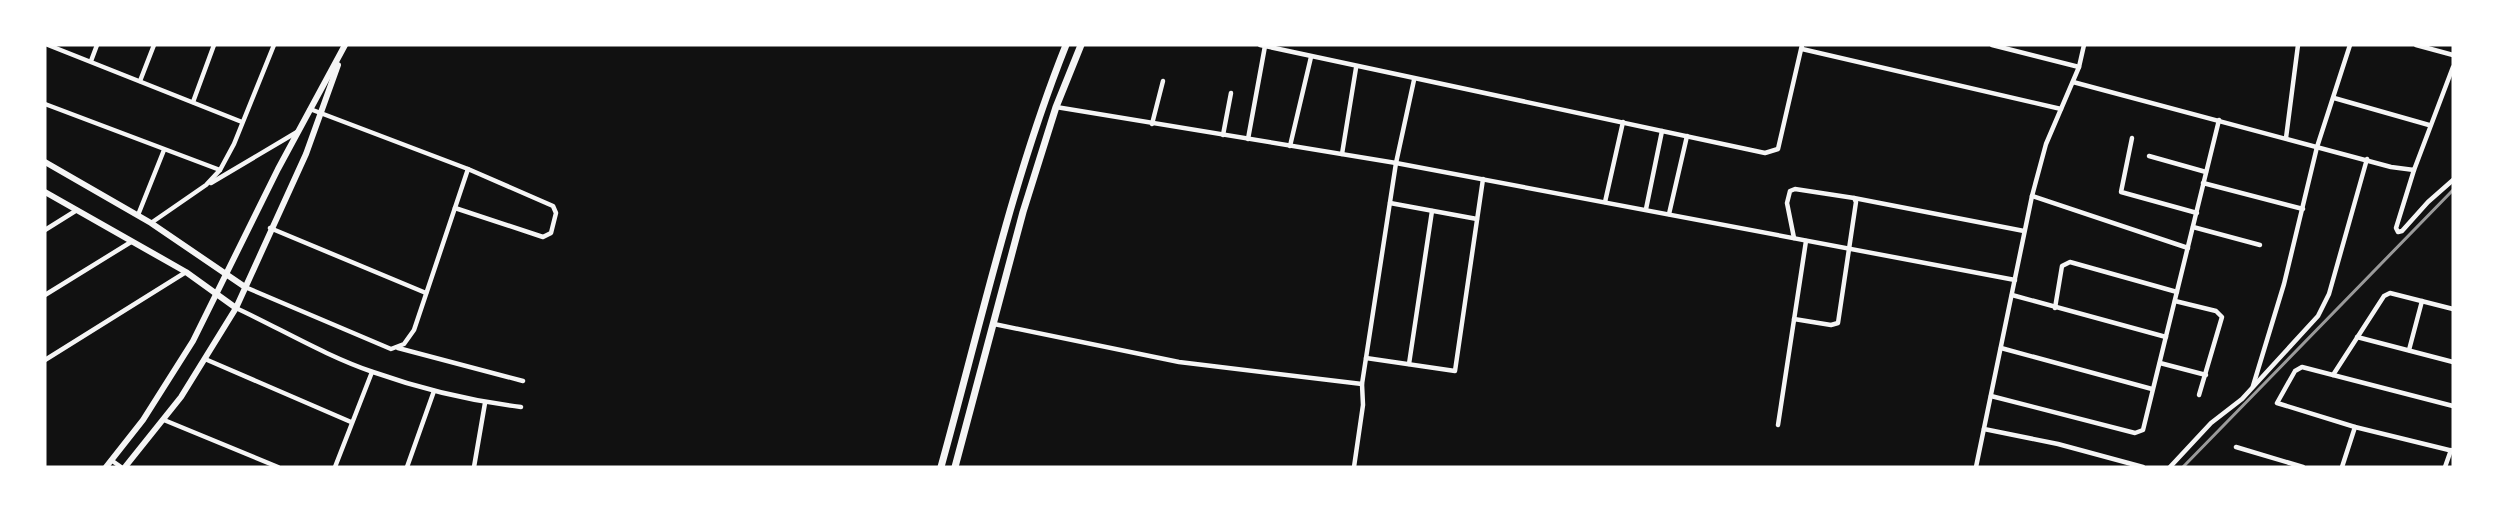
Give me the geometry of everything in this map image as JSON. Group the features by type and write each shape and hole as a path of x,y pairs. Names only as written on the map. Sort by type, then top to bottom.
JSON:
{"main road":[{"path":"941,467 1019,188 1051,82 1066,45"},
{"path":"955,467 1023,212 1056,107 1081,45"}],"street":[{"path":"48,45 242,122"},
{"path":"91,61 98,45"},
{"path":"140,81 154,45"},
{"path":"193,102 214,45"},
{"path":"206,185 220,170 230,154 274,45"},
{"path":"1992,45 2079,67"},
{"path":"1976,467 2032,196 2046,144 2079,67 2084,45"},
{"path":"2286,138 2298,45"},
{"path":"2252,388 2284,284 2317,147 2349,45"},
{"path":"2416,45 2453,55"},
{"path":"106,467 170,379 219,294 297,132 345,46"},
{"path":"111,460 123,467 164,420 236,308 270,228 306,154 345,46"},
{"path":"1248,139 1262,46 1356,68 1765,153 1778,149 1802,47 2061,110"},
{"path":"1290,146 1311,57"},
{"path":"2453,67 2429,125 2396,228 2398,232 2402,231 2428,202 2453,180"},
{"path":"1342,154 1356,68"},
{"path":"1354,467 1364,405 1362,384 1396,163 1414,80"},
{"path":"1152,124 1163,81"},
{"path":"2073,82 2391,167 2414,170"},
{"path":"1222,135 1231,93"},
{"path":"2334,98 2429,125"},
{"path":"45,104 220,170"},
{"path":"1056,107 1396,163 2015,280"},
{"path":"310,109 468,169 553,206 556,213 551,233 543,237 455,208"},
{"path":"1991,396 2137,433 2143,430 2219,120"},
{"path":"1605,202 1623,122"},
{"path":"1646,209 1662,131"},
{"path":"151,223 206,185 297,132"},
{"path":"1669,214 1687,136"},
{"path":"2132,138 2121,192 2197,213"},
{"path":"138,215 164,150"},
{"path":"2150,156 2206,171"},
{"path":"2170,467 2211,423 2252,388 2305,332 2322,310 2367,159"},
{"path":"45,162 151,223 245,287 391,349 398,348 523,381"},
{"path":"398,348 414,330 468,169"},
{"path":"1366,358 1455,370 1483,179"},
{"path":"2203,183 2303,209"},
{"path":"1794,238 1787,203 1790,191 1795,189 2024,231"},
{"path":"45,192 186,272 236,308 372,372 434,391 485,403 521,407"},
{"path":"2032,196 2188,248"},
{"path":"1794,319 1831,325 1838,323 1850,249 1856,202 1854,198"},
{"path":"1390,203 1477,219"},
{"path":"45,230 77,210"},
{"path":"1409,364 1432,211"},
{"path":"2193,226 2260,245"},
{"path":"270,228 426,293"},
{"path":"1778,425 1806,241"},
{"path":"45,294 131,242"},
{"path":"2055,308 2062,266 2070,262 2177,292"},
{"path":"45,360 186,272"},
{"path":"2333,375 2384,296 2390,293 2453,309"},
{"path":"2012,295 2166,337"},
{"path":"2175,301 2221,314 2222,320 2199,395"},
{"path":"2409,350 2422,301"},
{"path":"994,324 1179,362 1362,384"},
{"path":"2357,337 2453,362"},
{"path":"2001,348 2152,389"},
{"path":"205,359 351,422"},
{"path":"2160,363 2206,375"},
{"path":"2445,467 2452,450 2355,427 2277,403 2299,368 2453,406"},
{"path":"334,467 372,372"},
{"path":"408,467 434,391"},
{"path":"474,467 485,403"},
{"path":"164,420 278,467"},
{"path":"2342,467 2355,427"},
{"path":"1984,429 2143,467"},
{"path":"2236,447 2303,467"}],"railway":[{"path":"2183,467 2453,190"}]}
